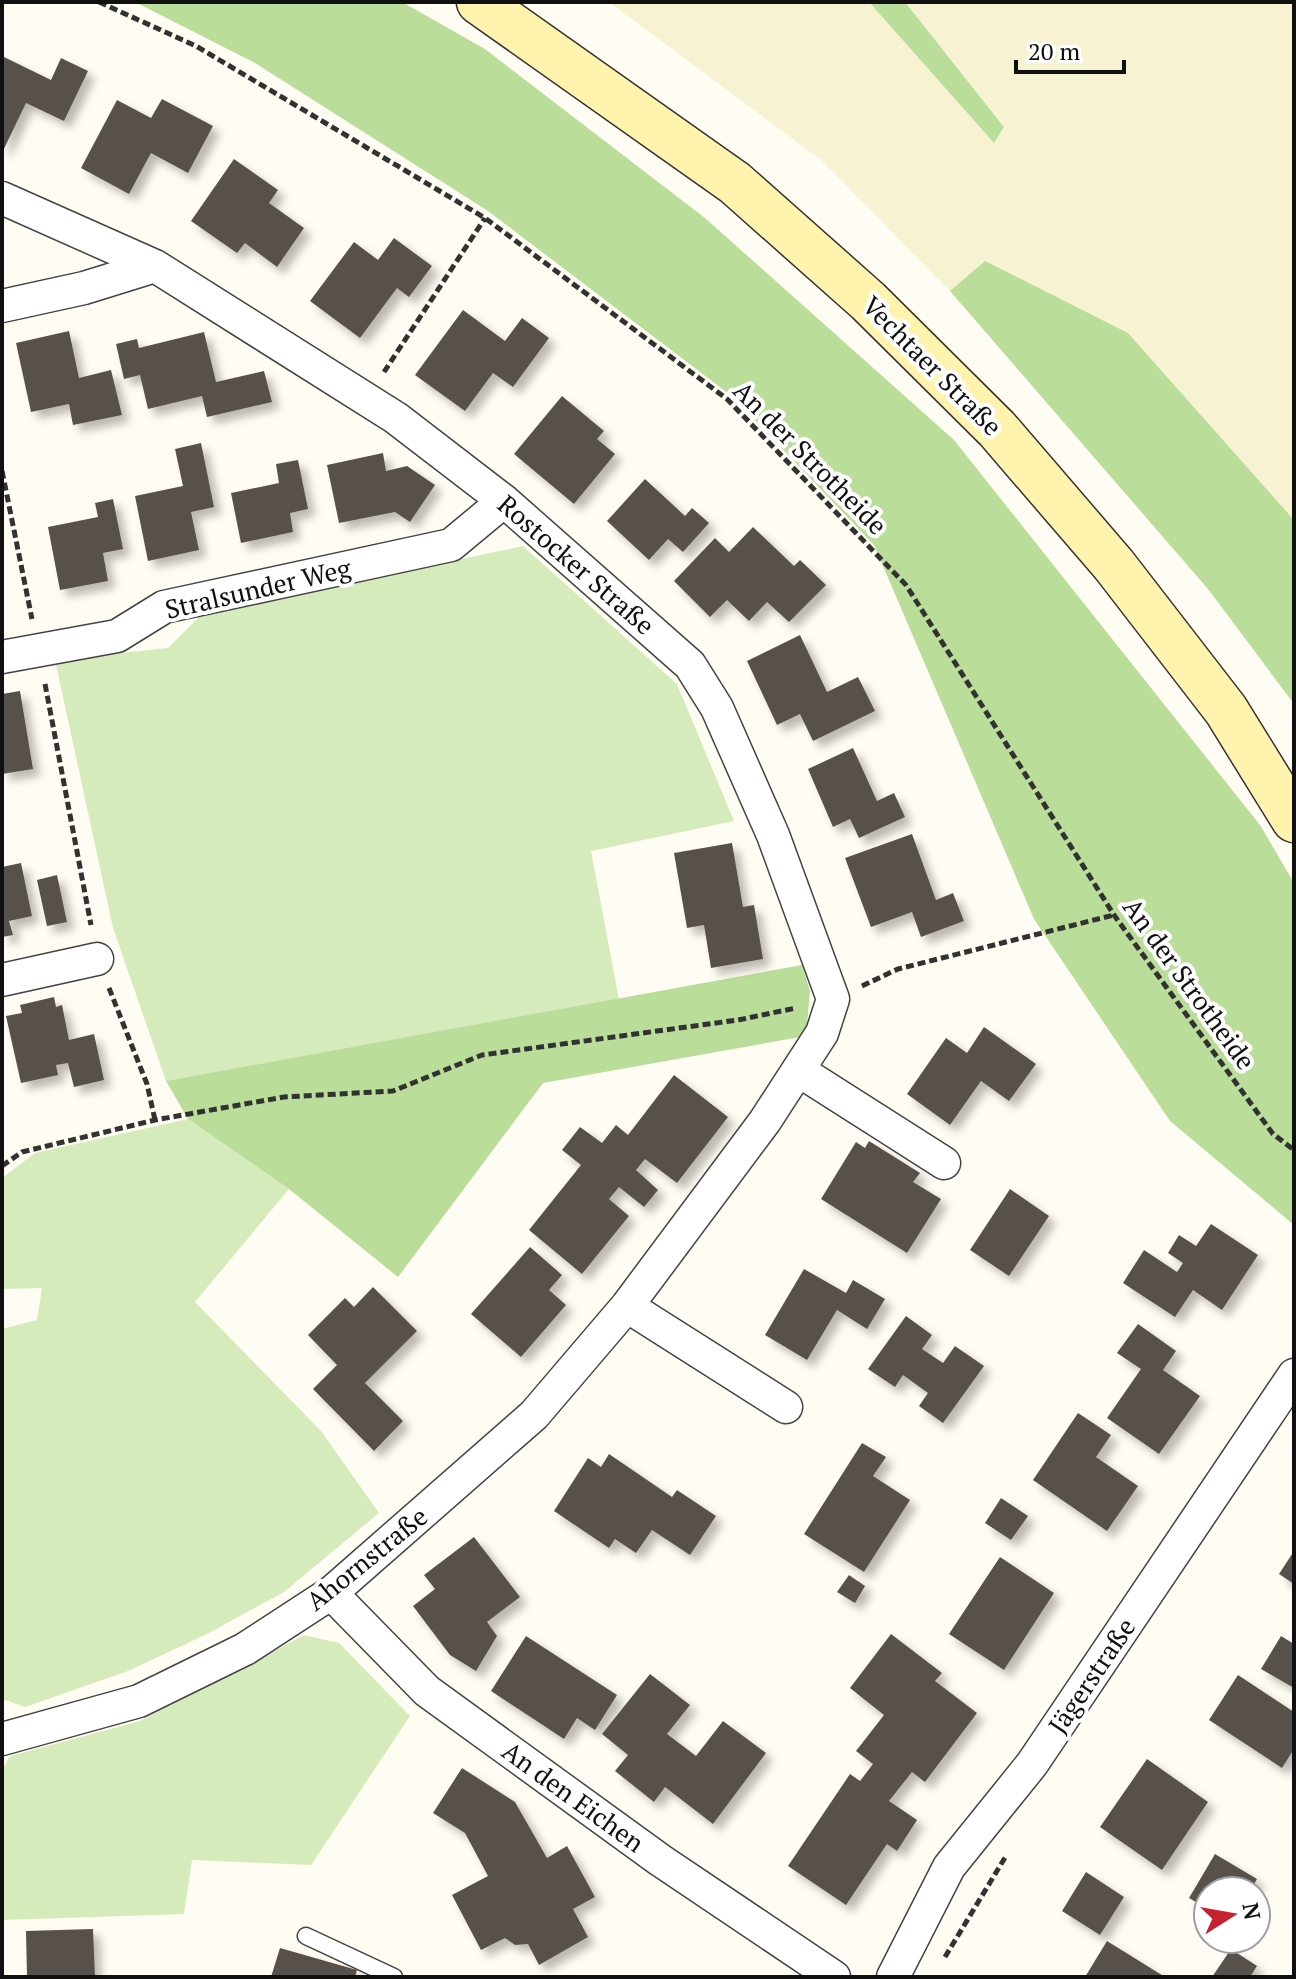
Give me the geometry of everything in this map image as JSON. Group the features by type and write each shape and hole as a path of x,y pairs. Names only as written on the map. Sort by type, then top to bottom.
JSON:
{"main road":[{"name":"Vechtaer Straße","path":"479,2 735,183 868,301 997,429 1114,565 1226,710 1294,820"}],"street":[{"name":"Rostocker Straße","path":"2,198 155,266 365,399 504,501 690,665 717,708 773,835 833,999"},
{"path":"2,306 84,288 155,266"},
{"name":"Stralsunder Weg","path":"2,657 117,636 164,607 451,545 504,501"},
{"path":"2,980 97,959"},
{"name":"Ahornstraße","path":"2,1739 139,1701 245,1649 331,1593 534,1415 627,1306 765,1121 822,1033 833,999"},
{"path":"798,1070 944,1163"},
{"path":"627,1306 786,1407"},
{"name":"Jägerstraße","path":"893,1977 949,1867 1032,1764 1294,1375"},
{"name":"An den Eichen","path":"331,1593 427,1691 660,1860 834,1977"}],"lane":[{"path":"306,1936 394,1977"}],"path":[{"name":"An der Strotheide","path":"99,2 196,46 485,218 727,399 906,585 1114,915 1273,1134 1294,1150"},
{"path":"365,399 485,218"},
{"path":"2,471 97,959 147,1084 155,1120"},
{"path":"2,1166 22,1152 155,1120 284,1097 393,1091 482,1055 749,1018 833,999 898,969 1114,915"}],"shaded area":[{"path":"609,2 869,2 994,143 1004,126 905,2 1294,2 1294,520 1128,333 985,261 950,291 821,160"}],"green space":[{"path":"135,2 402,2 485,49 705,218 954,440 1260,825 1294,883 1294,1225 1170,1121 1034,919 874,545 733,397 488,211 255,63"},
{"path":"869,2 905,2 1004,127 994,143"},
{"path":"985,261 1128,333 1294,520 1294,704 1208,589 950,291"},
{"path":"523,546 677,684 734,821 591,851 619,1000 166,1081 113,928 55,660 168,648 202,614"},
{"path":"802,965 810,991 806,1036 543,1083 398,1277 289,1189 188,1119 166,1081"},
{"path":"188,1119 289,1189 195,1302 321,1431 379,1513 284,1592 207,1634 128,1671 25,1707 2,1699 2,1329 37,1320 42,1288 2,1289 2,1178 35,1153"},
{"path":"304,1635 339,1643 410,1716 311,1865 192,1860 184,1914 2,1920 2,1770 10,1756 140,1721"}],"building":[{"path":"2,56 51,80 61,58 88,71 64,121 26,103 2,153"},
{"path":"162,99 213,126 188,173 151,153 129,194 81,168 117,100 151,118"},
{"path":"234,159 278,190 269,203 304,228 277,267 245,243 237,253 191,221"},
{"path":"394,238 432,266 409,297 397,288 360,338 310,301 354,242 378,260"},
{"path":"463,310 505,341 522,318 549,338 513,387 493,373 465,411 415,375"},
{"path":"69,331 79,378 111,370 122,415 73,425 69,404 31,412 16,343"},
{"path":"204,332 216,382 264,371 272,402 207,417 202,396 148,409 140,375 124,379 116,344 137,339 139,348"},
{"path":"562,396 604,431 597,439 615,454 574,504 514,454"},
{"path":"201,443 214,507 191,512 199,550 148,561 135,496 183,486 175,449"},
{"path":"383,453 386,471 407,466 435,485 410,522 395,512 339,523 327,465"},
{"path":"298,460 308,509 290,513 293,532 241,543 231,493 279,483 276,464"},
{"path":"645,479 685,516 692,508 709,523 683,552 668,539 649,560 607,521"},
{"path":"113,499 123,549 103,553 108,581 60,590 48,527 98,517 95,503"},
{"path":"753,527 794,566 800,560 826,585 789,622 767,602 749,621 727,600 710,617 674,581 715,538 729,552"},
{"path":"800,635 827,692 858,677 875,711 813,741 800,714 777,725 747,661"},
{"path":"20,691 33,769 2,774 2,694"},
{"path":"853,748 877,801 894,793 905,817 859,838 850,819 833,827 808,769"},
{"path":"912,834 936,900 953,893 964,921 921,937 912,912 871,927 845,858"},
{"path":"732,843 743,907 754,905 763,959 711,968 704,925 687,928 674,853"},
{"path":"21,863 32,916 9,921 13,935 2,937 2,867"},
{"path":"57,875 67,922 47,926 37,880"},
{"path":"54,997 56,1007 62,1005 69,1040 94,1034 104,1080 74,1087 68,1063 56,1065 58,1075 21,1083 6,1016 22,1013 20,1005"},
{"path":"984,1027 1036,1064 1009,1101 981,1081 950,1125 907,1094 946,1038 967,1053"},
{"path":"674,1075 728,1117 677,1183 645,1159 636,1170 658,1190 644,1207 619,1187 609,1199 629,1216 582,1274 529,1230 581,1165 562,1150 580,1127 602,1143 616,1125 628,1135"},
{"path":"869,1141 920,1173 913,1182 941,1199 907,1253 821,1199 856,1142 865,1148"},
{"path":"1010,1189 1049,1216 1009,1276 970,1250"},
{"path":"1211,1224 1258,1255 1222,1310 1193,1290 1175,1317 1123,1283 1144,1250 1177,1272 1183,1263 1168,1253 1179,1235 1196,1246"},
{"path":"530,1247 562,1275 549,1290 566,1305 521,1357 471,1314"},
{"path":"804,1269 846,1293 853,1280 885,1299 867,1329 837,1310 807,1360 765,1335"},
{"path":"373,1287 417,1331 365,1383 403,1421 374,1451 313,1389 337,1365 308,1335 345,1298 354,1307"},
{"path":"906,1316 932,1335 922,1349 943,1363 955,1346 984,1366 943,1423 919,1406 928,1393 903,1375 895,1387 868,1369"},
{"path":"1138,1324 1176,1351 1163,1370 1200,1396 1159,1454 1107,1418 1141,1369 1117,1353"},
{"path":"1078,1413 1111,1435 1096,1457 1138,1486 1107,1531 1033,1480"},
{"path":"862,1443 886,1457 873,1476 910,1500 864,1572 804,1534"},
{"path":"609,1454 672,1497 677,1490 716,1516 690,1555 652,1530 636,1553 615,1539 609,1548 554,1511 588,1458 601,1467"},
{"path":"1001,1498 1028,1516 1011,1540 985,1523"},
{"path":"474,1537 520,1597 487,1622 497,1636 476,1671 450,1655 413,1606 435,1589 424,1575"},
{"path":"1294,1551 1294,1584 1279,1574"},
{"path":"1000,1557 1054,1593 1004,1670 949,1634"},
{"path":"849,1575 865,1586 855,1603 837,1592"},
{"path":"891,1634 942,1673 935,1681 977,1713 925,1782 912,1772 889,1801 917,1820 897,1851 887,1844 846,1905 788,1866 850,1774 860,1781 873,1764 856,1751 884,1715 850,1688"},
{"path":"526,1636 617,1695 595,1730 577,1718 564,1739 491,1691"},
{"path":"1281,1636 1294,1644 1294,1688 1261,1669"},
{"path":"650,1674 690,1705 667,1734 696,1756 723,1721 766,1753 713,1824 665,1787 654,1802 615,1771 628,1755 602,1734"},
{"path":"1238,1675 1294,1712 1294,1749 1282,1768 1209,1720"},
{"path":"1147,1759 1208,1802 1162,1870 1100,1827"},
{"path":"462,1768 515,1802 547,1858 567,1846 595,1897 573,1909 588,1937 539,1965 528,1944 515,1945 505,1938 481,1950 452,1895 488,1876 465,1833 433,1813"},
{"path":"1215,1854 1250,1875 1203,1875"},
{"path":"1086,1872 1124,1897 1100,1935 1062,1911"},
{"path":"93,1929 95,1977 27,1977 26,1931"},
{"path":"1107,1941 1165,1977 1085,1977"},
{"path":"280,1948 357,1970 355,1977 271,1977"},
{"path":"1227,1955 1240,1955 1257,1966 1250,1977 1212,1977"}]}
